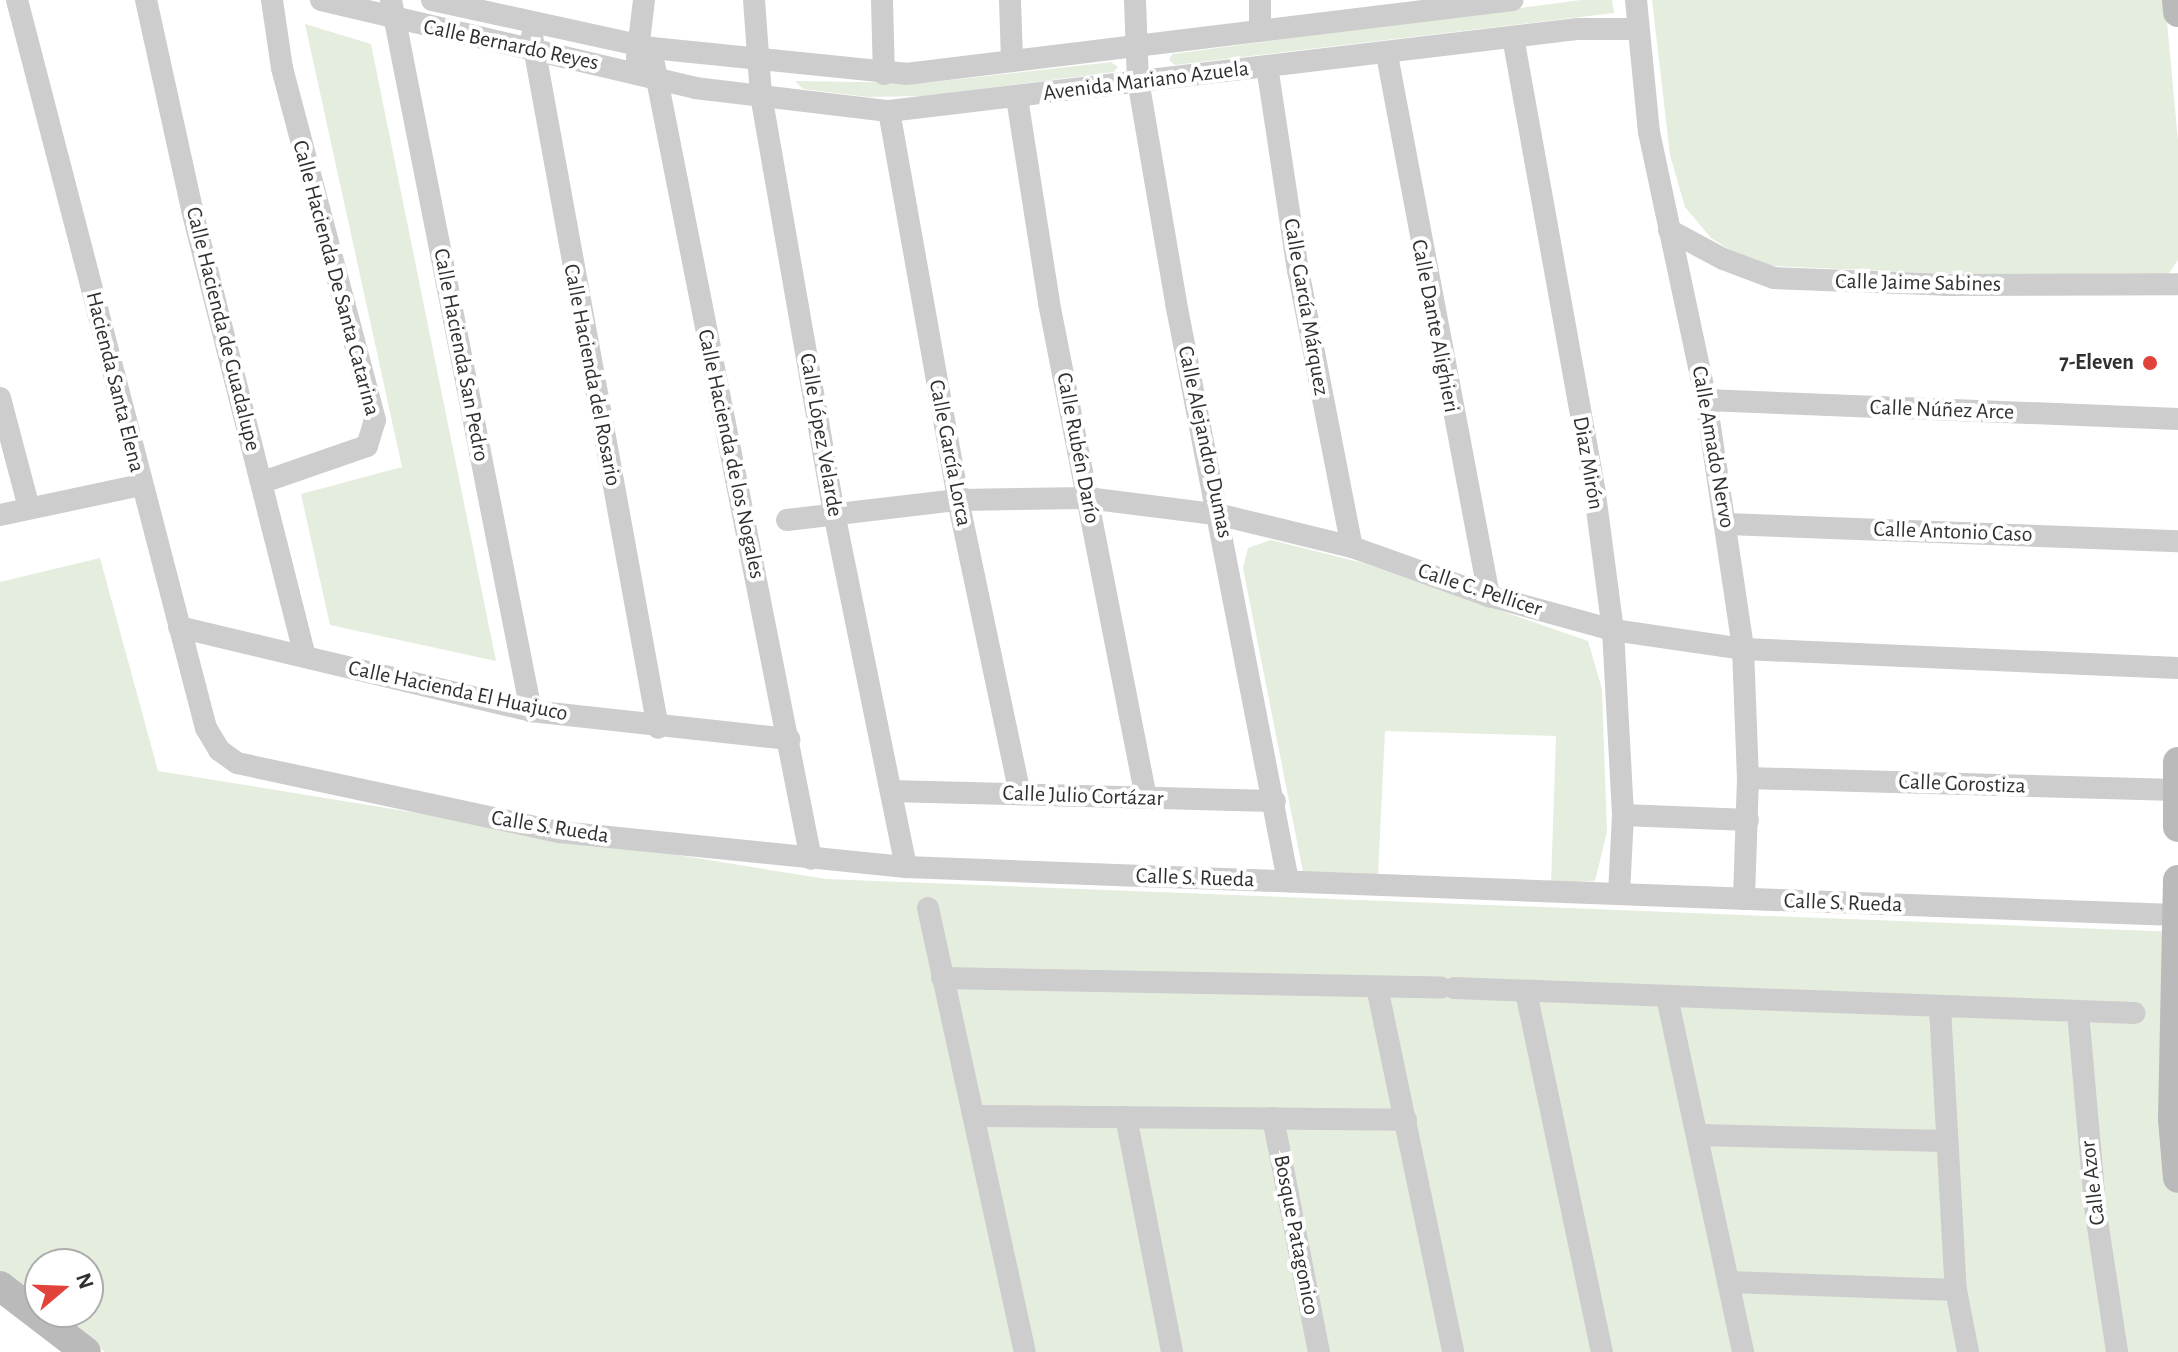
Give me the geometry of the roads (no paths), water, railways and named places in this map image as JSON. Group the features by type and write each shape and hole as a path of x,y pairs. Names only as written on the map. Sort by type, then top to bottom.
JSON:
{"street":[{"name":"Hacienda Santa Elena","path":"17,0 206,728 227,758"},
{"name":"Calle Hacienda de Guadalupe","path":"146,0 192,210 305,657"},
{"name":"Calle Hacienda De Santa Catarina","path":"263,482 367,446 375,420 282,68 272,0"},
{"name":"Calle Bernardo Reyes","path":"321,0 393,10 530,48 645,74"},
{"name":"Calle Bernardo Reyes","path":"432,0 645,47"},
{"name":"Calle Hacienda de los Nogales","path":"644,0 645,74 789,739 811,859"},
{"name":"Calle López Velarde","path":"754,0 761,95 834,513 906,867"},
{"path":"882,0 884,74"},
{"path":"1010,0 1012,60"},
{"name":"Calle Alejandro Dumas","path":"1135,0 1138,80 1176,303 1221,515 1288,881"},
{"path":"1260,0 1260,30"},
{"name":"Avenida Mariano Azuela","path":"645,47 884,74 1260,30 1385,7 1511,0"},
{"name":"Calle Amado Nervo","path":"1636,0 1649,132 1706,400 1727,524 1743,649 1748,778 1744,899"},
{"path":"2177,0 2178,12"},
{"name":"Calle Hacienda San Pedro","path":"393,10 531,711"},
{"name":"Calle Hacienda del Rosario","path":"533,23 530,48 658,728"},
{"name":"Avenida Mariano Azuela","path":"645,74 708,90 889,111 1017,98 1138,80 1387,55 1513,37 1638,29"},
{"name":"Diaz Mirón","path":"1513,37 1595,494 1613,630 1623,815 1619,894"},
{"name":"Calle Dante Alighieri","path":"1387,55 1489,596"},
{"name":"Calle García Márquez","path":"1267,66 1298,270 1352,547"},
{"name":"Calle Rubén Darío","path":"1017,98 1087,498 1146,798"},
{"name":"Calle García Lorca","path":"889,111 958,500 1020,794"},
{"name":"Calle Jaime Sabines","path":"1669,230 1723,259 1774,278 1945,285 2178,284"},
{"path":"0,398 29,508"},
{"name":"Calle Núñez Arce","path":"1706,400 2178,419"},
{"path":"0,515 141,485"},
{"name":"Calle C. Pellicer","path":"787,520 958,500 1087,498 1221,515 1352,547 1489,596 1613,630 1743,649 2178,668"},
{"name":"Calle Antonio Caso","path":"1727,524 2178,541"},
{"name":"Calle Hacienda El Huajuco","path":"179,627 531,711 658,728 789,739"},
{"name":"Calle S. Rueda","path":"227,758 560,832 906,867 2174,915"},
{"path":"2177,776 2178,827"},
{"name":"Calle Gorostiza","path":"1748,778 2177,776"},
{"name":"Calle Julio Cortázar","path":"891,791 1275,801"},
{"path":"1623,815 1748,820"},
{"path":"2178,880 2174,915 2178,1178"},
{"path":"928,908 942,978 977,1116 1025,1352"},
{"path":"942,978 1447,988 2135,1013"},
{"path":"1377,987 1453,1352"},
{"path":"1526,992 1602,1352"},
{"path":"1667,997 1743,1352"},
{"path":"1940,1008 1944,1141 1956,1290 1968,1352"},
{"name":"Calle Azor","path":"2078,1013 2096,1214 2117,1352"},
{"path":"977,1116 1406,1120"},
{"path":"1126,1117 1172,1352"},
{"name":"Bosque Patagonico","path":"1273,1118 1319,1352"},
{"path":"1698,1135 1944,1141"},
{"path":"1728,1282 1956,1290"},
{"path":"0,1286 86,1352"}],"place":[{"name":"7-Eleven","path":"2150,363"}]}
